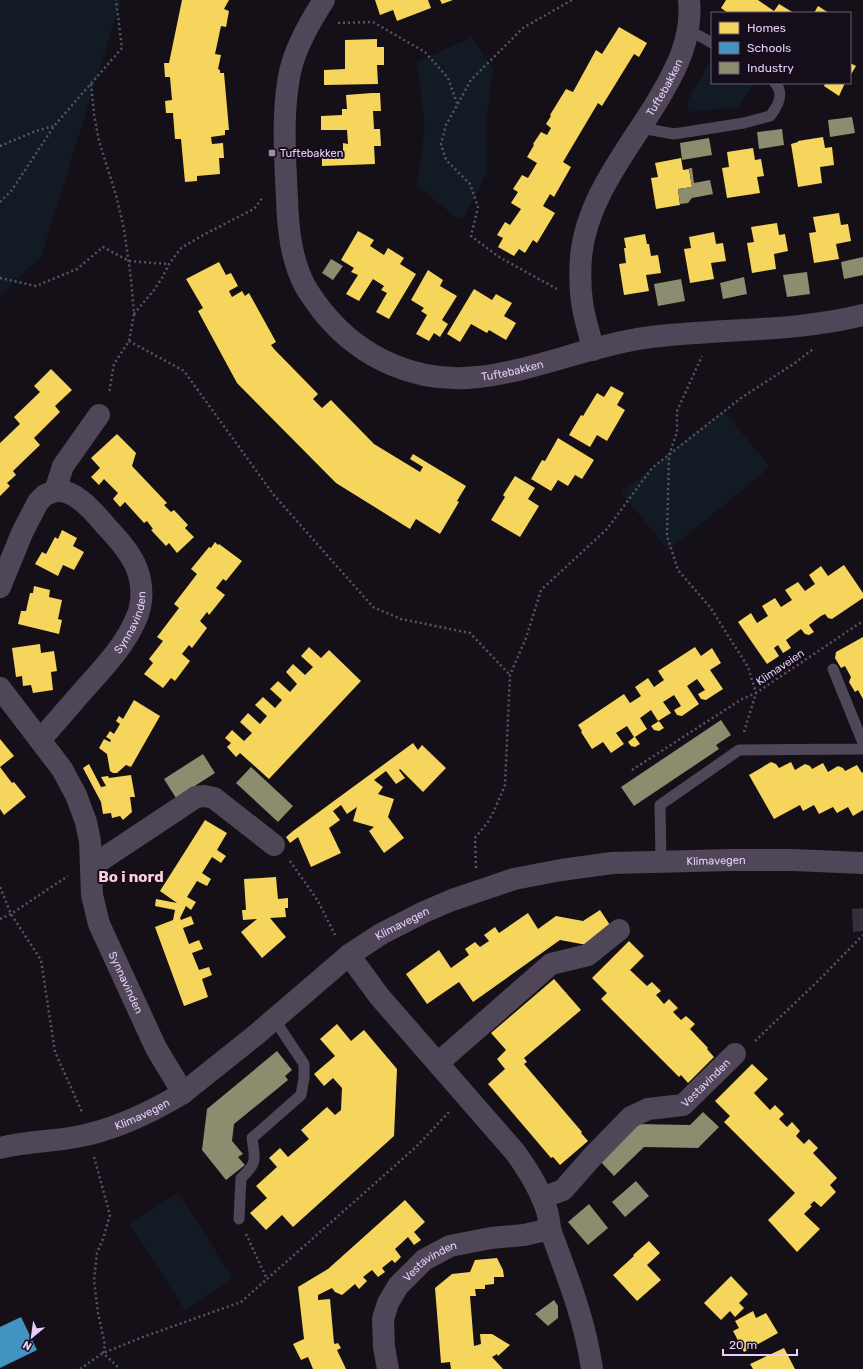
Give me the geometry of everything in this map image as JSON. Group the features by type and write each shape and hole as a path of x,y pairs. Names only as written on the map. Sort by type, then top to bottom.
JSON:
{"street":[{"name":"Tuftebakken","path":"324,0 309,25 292,64 288,83 285,125 290,238 296,264 305,287 331,322 362,349 382,361 419,374 453,380 489,376 514,371 643,338 792,327 830,322 863,315"},
{"name":"Tuftebakken","path":"593,350 582,302 581,256 590,219 611,173 641,128 675,70 684,49 689,30 689,0"},
{"path":"0,588 22,533 38,502 45,495 55,491 62,466 99,415"},
{"name":"Synnavinden","path":"40,740 116,652 137,618 142,594 140,578 135,563 100,518 75,495 66,491 55,491"},
{"name":"Synnavinden","path":"0,688 65,774 80,804 88,831 92,866 92,895 99,924 156,1048 183,1093"},
{"path":"92,866 196,797 204,796 214,798 274,845"},
{"name":"Klimavegen","path":"0,1148 76,1137 104,1130 138,1117 183,1093 349,956 381,934 424,912 452,900 514,879 561,870 612,863 793,860 863,863"},
{"path":"438,1063 551,964 588,955 619,930"},
{"path":"349,956 379,996 516,1152 530,1172 548,1212 550,1229 576,1298 589,1349 592,1369"},
{"name":"Vestavinden","path":"542,1198 563,1190 593,1156 631,1117 648,1109 682,1105 735,1054"},
{"name":"Vestavinden","path":"388,1369 384,1347 383,1319 388,1303 398,1286 424,1260 450,1246 491,1238 524,1235 550,1229"}],"lane":[{"path":"689,30 711,42"},
{"path":"641,128 674,134 744,123 770,116 779,103 780,92 776,84"},
{"path":"833,669 863,743"},
{"path":"660,862 660,805 739,750 863,749"},
{"path":"239,1219 241,1178 251,1168 255,1159 252,1138 301,1095 304,1078 304,1064 274,1019"}],"path":[{"path":"0,202 12,190 54,126 122,48 116,0"},
{"path":"572,0 523,28 471,80 446,125 441,144 446,160 470,184 478,207 471,236 499,257 582,302"},
{"path":"309,25 373,22 424,52 448,78 458,104"},
{"path":"91,84 99,141 116,195 124,229 129,261 134,314 129,341 114,364 108,396 99,415"},
{"path":"0,146 36,131 54,126"},
{"path":"134,314 162,278 181,248 254,209 264,196 287,193"},
{"path":"0,278 36,286 77,270 103,247 129,261 170,264"},
{"path":"476,875 475,838 488,822 505,785 510,675 526,638 541,590 607,529 652,468 741,398 795,363 820,344 830,322"},
{"path":"632,770 742,699 756,693 748,667 710,606 678,570 667,536 669,455 677,432 677,411 703,356 702,333"},
{"path":"129,341 184,370 273,494 373,607 401,619 470,633 510,675"},
{"name":"Klimaveien","path":"739,750 756,693 863,621"},
{"path":"274,845 292,864 318,901 335,934 349,956"},
{"path":"0,919 11,914 62,879 80,869 92,866"},
{"path":"0,887 11,914 41,960 55,1052 86,1120 96,1167 110,1215 104,1238 98,1253 94,1280 98,1313 105,1345 103,1353"},
{"path":"735,1054 755,1042 863,935"},
{"path":"80,1369 103,1353 142,1337 241,1302 416,1147 466,1094"},
{"path":"239,1219 267,1279"},
{"path":"103,1353 120,1369"}],"shaded area":[{"path":"0,0 121,0 41,257 0,295"},
{"path":"472,37 493,68 486,122 487,172 464,218 455,217 417,185 425,128 417,62"},
{"path":"710,61 711,84 753,85 739,107 690,112 686,104"},
{"path":"723,410 770,467 669,550 621,493"},
{"path":"178,1193 233,1278 185,1310 129,1224"}],"building: Homes":[{"path":"182,0 229,0 224,9 229,11 226,27 221,26 215,54 221,55 218,69 220,70 220,73 224,73 229,130 225,130 225,135 211,137 212,144 223,143 224,158 219,158 220,174 197,176 197,181 185,182 181,139 175,139 173,113 166,113 165,101 172,100 170,77 165,77 164,63 169,63"},
{"path":"375,0 428,0 431,8 397,21 393,10 380,15"},
{"path":"440,0 453,0 442,4"},
{"path":"726,0 758,0 774,11 779,4 792,12 727,12 721,8"},
{"path":"818,6 827,12 815,12"},
{"path":"619,27 647,43 639,57 634,54 602,106 598,103 563,162 571,167 554,197 550,194 543,206 555,213 537,243 533,240 525,253 519,249 514,256 498,247 503,238 497,235 505,222 510,225 521,209 511,203 518,192 513,189 522,175 528,178 537,163 527,157 541,132 547,135 551,128 546,124 566,89 573,92 596,50 602,54"},
{"path":"377,39 377,47 384,47 384,65 377,65 378,84 324,85 324,70 345,69 345,40"},
{"path":"851,64 856,66 851,74"},
{"path":"825,84 845,84 839,96 824,86"},
{"path":"380,93 381,111 373,111 374,129 380,129 381,146 374,146 375,164 322,166 322,150 343,150 343,143 348,144 347,130 321,130 321,116 342,115 342,109 347,109 346,95"},
{"path":"823,137 825,148 832,147 834,165 820,167 822,183 798,187 791,144 798,141"},
{"path":"753,148 755,160 761,159 764,176 757,177 760,193 727,198 722,168 729,167 727,152"},
{"path":"681,158 683,170 689,169 692,187 678,189 680,205 656,209 651,178 658,177 655,163"},
{"path":"839,213 841,225 848,224 851,241 836,244 839,259 814,263 809,233 816,232 813,217"},
{"path":"777,223 779,235 785,234 788,251 774,254 776,269 752,273 747,243 754,242 751,227"},
{"path":"358,231 374,240 370,246 384,255 388,248 404,258 400,264 416,274 389,319 376,312 387,293 381,290 384,286 373,279 359,301 346,294 358,275 351,272 354,268 341,260"},
{"path":"714,232 716,244 723,243 726,261 711,263 714,279 690,283 684,249 691,248 689,237"},
{"path":"645,234 647,244 649,244 651,256 658,255 661,273 646,275 649,291 624,295 619,264 626,263 624,238"},
{"path":"219,262 226,275 231,273 238,286 229,291 232,297 242,291 245,296 249,293 276,342 271,345 318,394 313,399 322,408 331,400 374,444 420,472 423,467 410,459 413,454 466,486 457,501 459,502 440,534 416,519 410,529 336,483 237,383 198,311 203,308 186,279"},
{"path":"428,270 443,280 440,286 457,296 442,320 448,324 440,337 434,333 429,341 416,334 427,315 421,311 424,308 411,300"},
{"path":"474,289 492,300 496,294 512,303 504,316 516,323 506,340 489,330 487,333 471,324 460,342 447,334"},
{"path":"51,369 72,390 55,406 60,412 34,438 40,445 13,471 16,475 7,483 10,486 0,496 0,443 20,424 14,417 40,392 34,386"},
{"path":"611,386 624,393 617,405 625,410 607,441 597,435 590,447 569,435 597,393 604,397"},
{"path":"117,434 136,453 132,466 167,503 164,505 171,512 174,510 188,525 185,528 194,537 177,553 169,543 166,546 151,530 153,529 147,521 144,523 125,502 120,507 113,499 118,493 104,479 99,485 91,477 100,468 91,458"},
{"path":"558,438 594,460 582,479 575,475 568,486 558,480 551,491 531,479 542,460 545,461"},
{"path":"515,476 535,488 528,499 539,506 520,537 491,520 505,497 503,495"},
{"path":"62,530 77,538 73,546 84,552 74,570 63,565 58,576 35,564 42,552 46,554 55,537 58,539"},
{"path":"215,542 242,561 226,581 223,579 216,588 225,595 209,615 207,612 200,621 207,628 192,648 189,645 182,654 190,661 175,681 171,678 163,688 144,674 153,663 149,659 163,641 157,637 179,608 174,604 197,574 191,569"},
{"path":"844,565 863,593 863,598 832,619 828,618 825,614 821,616 809,625 814,632 809,635 805,634 801,629 786,640 791,648 783,653 778,645 774,648 779,656 767,664 738,622 751,613 757,623 768,616 762,606 775,598 781,607 792,600 785,590 798,582 805,591 815,584 809,575 821,566 828,576"},
{"path":"34,586 50,590 49,597 62,600 58,619 62,620 59,634 18,624 21,611 26,611 30,593 33,593"},
{"path":"863,637 863,699 858,690 855,692 849,682 851,677 845,666 841,668 835,658 836,652"},
{"path":"40,644 41,653 54,651 57,671 51,672 53,690 33,693 31,685 23,686 22,676 16,677 12,648"},
{"path":"309,647 321,658 329,650 361,681 269,779 240,753 236,757 227,747 231,743 225,738 232,730 244,741 252,733 240,722 248,713 260,724 267,716 255,705 263,697 275,708 282,700 270,689 278,681 290,692 297,684 286,672 293,664 305,675 313,667 301,656"},
{"path":"695,647 701,656 712,648 721,663 710,670 723,689 706,700 701,699 698,694 705,690 697,679 687,686 699,704 682,716 677,715 674,710 681,706 674,695 663,702 671,713 658,721 651,710 640,718 647,729 635,737 640,744 635,747 631,746 628,742 634,737 627,726 616,733 624,744 611,753 603,742 592,749 578,725 624,694 630,703 641,696 635,687 648,678 654,687 664,680 658,671"},
{"path":"134,700 160,716 131,767 126,765 117,773 113,773 110,771 107,754 99,748 104,739 110,742 111,740 106,737 110,731 114,734 120,724 116,721 119,716 123,719"},
{"path":"659,721 664,728 659,731 654,730 651,726"},
{"path":"0,739 14,756 0,767"},
{"path":"413,743 418,750 422,745 446,768 423,792 400,769 399,770 405,778 396,784 386,771 374,780 383,787 378,794 394,799 388,817 404,838 384,853 369,831 374,827 353,821 357,807 347,814 341,805 333,811 340,820 329,828 341,853 311,867 298,837 290,843 286,837"},
{"path":"771,762 776,764 779,768 791,762 795,770 805,764 810,766 812,769 823,763 828,772 838,766 843,768 845,771 857,765 862,773 863,772 863,810 853,816 848,807 837,813 833,807 819,814 814,805 803,811 800,805 774,819 749,775"},
{"path":"89,764 101,787 106,786 101,777 108,776 109,778 131,775 135,797 130,797 132,812 123,820 120,816 112,818 111,813 103,814 101,802 83,768"},
{"path":"0,767 12,783 14,782 26,797 4,815 0,809"},
{"path":"205,820 227,833 217,850 226,856 221,863 212,857 202,873 211,879 207,886 197,881 187,897 196,902 191,910 186,906 180,918 181,920 191,916 194,924 183,928 189,944 199,940 203,949 192,953 199,970 209,967 212,975 202,979 208,997 184,1006 155,927 173,920 175,910 155,906 156,899 177,903 160,891"},
{"path":"276,877 278,899 288,898 288,908 285,908 286,917 270,918 286,937 262,958 241,932 257,919 243,920 242,910 246,910 244,879"},
{"path":"600,910 612,928 587,945 560,940 473,1002 459,982 427,1004 406,974 439,950 451,968 469,955 465,949 475,942 480,947 489,941 484,935 495,927 499,933 528,913 538,929 556,916 583,921"},
{"path":"629,941 644,956 630,970 647,986 652,982 661,991 656,995 664,1004 669,999 678,1008 673,1012 681,1020 686,1016 695,1024 690,1029 708,1048 707,1049 714,1057 688,1083 681,1075 679,1077 601,999 607,993 592,978"},
{"path":"554,979 581,1010 524,1058 527,1062 524,1064 588,1141 560,1165 553,1157 551,1158 488,1084 505,1069 497,1059 506,1050 491,1033"},
{"path":"337,1024 351,1041 364,1030 397,1069 394,1136 293,1227 282,1215 266,1230 250,1213 267,1198 256,1186 277,1167 269,1158 280,1148 288,1157 309,1139 301,1130 327,1107 335,1115 341,1110 342,1088 333,1078 324,1086 314,1074 335,1056 320,1039"},
{"path":"752,1064 768,1079 754,1093 770,1110 775,1105 784,1114 779,1119 787,1127 792,1122 800,1131 796,1136 804,1144 809,1139 818,1148 813,1153 837,1178 830,1185 836,1192 821,1207 814,1201 810,1205 812,1206 804,1214 820,1229 797,1252 768,1220 795,1193 724,1122 730,1116 715,1101"},
{"path":"405,1200 425,1222 414,1232 421,1240 414,1245 408,1237 395,1249 401,1257 395,1263 392,1260 382,1268 385,1272 378,1277 372,1270 363,1277 367,1281 359,1289 355,1284 342,1295 335,1292 332,1288 318,1295 318,1300 330,1299 334,1343 338,1343 341,1348 337,1350 346,1369 313,1369 308,1357 301,1360 293,1344 304,1339 298,1287 328,1269"},
{"path":"649,1241 660,1253 647,1265 661,1280 637,1301 613,1275"},
{"path":"497,1258 503,1270 504,1277 494,1277 494,1284 485,1285 485,1289 475,1289 476,1296 470,1296 474,1346 481,1344 480,1334 492,1334 510,1345 498,1356 497,1354 492,1357 503,1369 451,1369 450,1362 441,1363 435,1288 452,1274 470,1272 475,1260"},
{"path":"731,1276 748,1294 739,1303 744,1308 735,1317 730,1311 721,1320 704,1303"},
{"path":"753,1311 756,1318 766,1313 778,1333 744,1352 733,1331 739,1328 735,1321"},
{"path":"784,1348 795,1369 753,1369 750,1364"}],"building: Schools":[{"path":"21,1317 37,1350 0,1368 0,1327"}],"building: Industry":[{"path":"852,117 855,133 830,137 828,120"},
{"path":"782,129 784,145 759,149 757,132"},
{"path":"709,138 712,155 682,160 680,143"},
{"path":"689,168 692,168 694,183 710,180 713,194 692,198 688,203 680,204 678,189 692,187"},
{"path":"863,257 863,275 844,279 841,262"},
{"path":"331,259 343,266 333,280 322,273"},
{"path":"807,272 810,294 787,297 783,275"},
{"path":"744,277 747,294 723,299 720,283"},
{"path":"681,279 685,301 658,306 654,284"},
{"path":"721,720 731,735 716,745 719,749 634,806 621,787"},
{"path":"203,754 215,773 176,798 164,779"},
{"path":"251,767 293,806 278,822 236,783"},
{"path":"277,1051 292,1070 285,1076 288,1080 234,1124 232,1141 243,1154 238,1157 245,1165 226,1180 202,1150 207,1109"},
{"path":"703,1112 719,1127 698,1148 644,1147 614,1176 599,1160 635,1124 690,1125"},
{"path":"636,1181 649,1196 625,1217 612,1202"},
{"path":"589,1204 608,1228 588,1245 568,1222"},
{"path":"554,1300 558,1306 558,1318 548,1326 535,1314"}],"building: Other":[{"path":"863,908 863,931 853,932 852,909"}],"place":[{"name":"Tuftebakken","path":"272,153"}],"district":[{"name":"Bo i nord","path":"131,877"}]}
